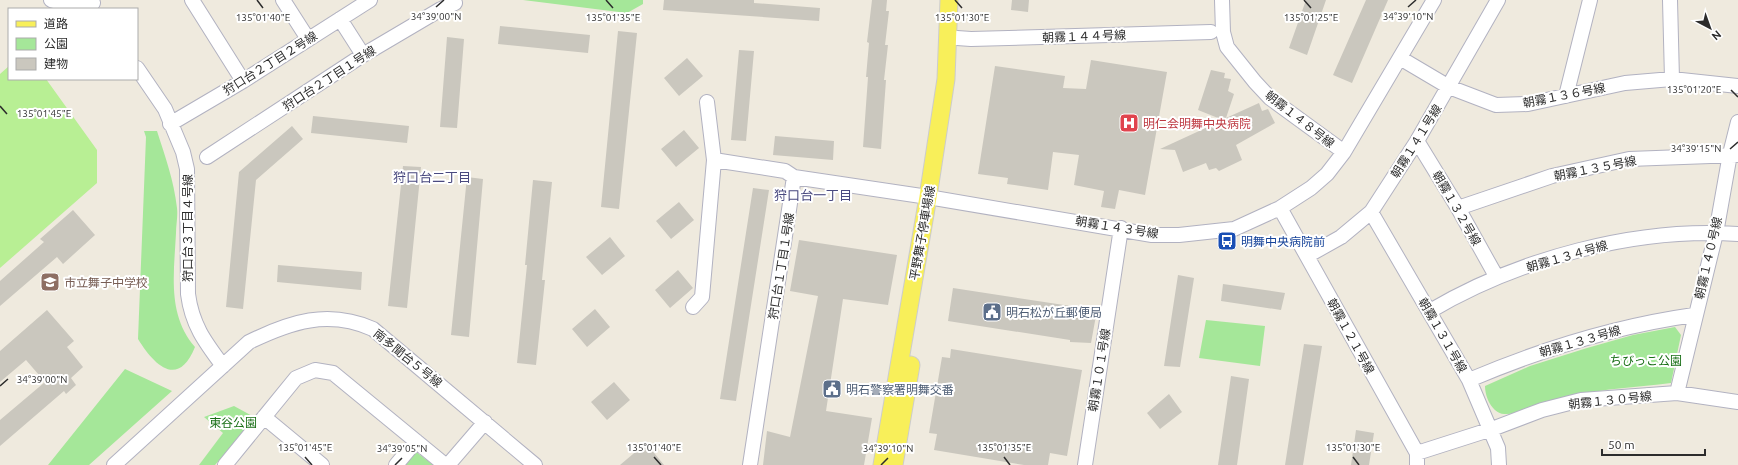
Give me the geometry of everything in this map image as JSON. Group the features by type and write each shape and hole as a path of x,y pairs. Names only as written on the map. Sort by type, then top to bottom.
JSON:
{"main road":[{"name":"平野舞子停車場線","path":"894,465 934,198 946,79 950,0"},
{"name":"平野舞子停車場線","path":"882,465 934,198 946,159 957,38 956,0"}],"street":[{"path":"51,0 71,6 94,4"},
{"path":"192,0 243,81"},
{"path":"283,0 308,39"},
{"name":"狩口台２丁目２号線","path":"170,124 243,81 370,0"},
{"name":"朝霧１４８号線","path":"1222,0 1223,32 1227,47 1255,82 1270,98 1344,152"},
{"name":"朝霧１４３号線","path":"934,198 1121,228 1152,235 1179,235 1234,229 1280,208 1311,188 1327,174 1344,152 1434,0"},
{"name":"朝霧１４１号線","path":"1307,256 1341,238 1371,212 1417,141 1498,0"},
{"path":"1566,96 1590,0"},
{"path":"1670,0 1672,79"},
{"name":"狩口台２丁目１号線","path":"207,157 363,55 441,8 455,3"},
{"path":"340,19 363,55"},
{"name":"朝霧１４４号線","path":"957,38 971,39 1211,32"},
{"name":"朝霧１３６号線","path":"1400,58 1449,87 1496,105 1528,104 1625,83 1672,79 1738,86"},
{"name":"狩口台３丁目４号線","path":"138,69 165,109 183,152 187,169 188,294 191,312 200,336 223,366"},
{"path":"693,307 702,297 714,160 707,102"},
{"name":"朝霧１４０号線","path":"1677,393 1694,315 1716,233 1734,155 1738,122"},
{"name":"朝霧１３２号線","path":"1417,141 1458,208 1496,276"},
{"name":"朝霧１３５号線","path":"1458,208 1552,176 1629,160 1734,155"},
{"path":"714,160 786,171 794,177 934,198"},
{"name":"狩口台１丁目１号線","path":"750,465 794,177"},
{"name":"朝霧１２１号線","path":"1280,208 1417,459"},
{"name":"朝霧１３１号線","path":"1371,212 1469,380 1492,429 1498,448 1498,465"},
{"name":"朝霧１０１号線","path":"1085,465 1121,228"},
{"name":"朝霧１３４号線","path":"1430,311 1457,295 1496,276 1601,244 1666,235 1716,233 1738,234"},
{"name":"朝霧１３３号線","path":"1469,380 1519,359 1585,337 1652,321 1694,315"},
{"name":"南多聞台５号線","path":"114,465 249,342 275,329 303,321 334,319 355,321 373,329 535,465"},
{"path":"225,465 296,378 315,370 333,373 446,465 485,422"},
{"name":"朝霧１３０号線","path":"1417,459 1542,410 1581,400 1677,393 1738,402"},
{"path":"264,417 322,465"},
{"path":"396,465 416,441"}],"green space":[{"path":"523,0 643,0 643,4 627,13"},
{"path":"8,67 8,80 47,80 97,150 97,183 0,268 0,74"},
{"path":"144,131 157,131 176,198 177,211 174,293 180,321 186,335 195,347 188,360 181,367 174,370 159,364 144,349 138,339 146,137"},
{"path":"1206,320 1265,326 1260,366 1199,358"},
{"name":"ちびっこ公園","path":"1675,327 1681,335 1671,383 1573,395 1531,410 1513,414 1504,414 1496,411 1490,404 1486,395 1485,386 1530,366 1633,335"},
{"path":"125,369 172,391 89,465 48,465"},
{"name":"東谷公園","path":"234,406 256,418 215,465 199,465 223,433 204,417"},
{"path":"415,451 433,465 403,465"}],"building":[{"path":"664,0 754,0 754,3 820,8 819,21 663,10"},
{"path":"872,0 887,0 886,11 889,11 885,45 888,45 884,80 886,80 881,149 863,147 868,77 866,77 869,43 867,42"},
{"path":"1012,0 1029,0 1028,12 1011,10"},
{"path":"1306,0 1326,0 1307,55 1289,48"},
{"path":"1366,0 1388,0 1352,83 1333,75"},
{"path":"500,26 590,35 588,53 498,44"},
{"path":"618,31 637,33 619,209 601,207"},
{"path":"447,37 464,39 457,128 440,127"},
{"path":"739,50 754,51 746,141 731,140"},
{"path":"687,58 703,76 679,96 664,78"},
{"path":"1091,60 1167,72 1145,195 1119,190 1115,209 1101,207 1104,191 1074,185 1079,155 1053,152 1048,190 1007,184 1008,178 978,174 995,66 1065,76 1063,88 1086,89"},
{"path":"1211,70 1225,73 1224,78 1231,79 1228,91 1234,94 1226,118 1259,103 1262,111 1268,109 1275,123 1236,145 1242,160 1219,171 1216,168 1209,170 1206,163 1183,172 1175,150 1160,149 1223,120 1198,110"},
{"path":"313,116 409,126 407,143 311,133"},
{"path":"292,126 303,139 256,180 243,309 226,307 239,172"},
{"path":"684,130 699,148 676,167 661,149"},
{"path":"775,136 834,141 833,160 773,155"},
{"path":"403,166 421,167 407,308 388,306"},
{"path":"467,177 483,179 469,337 451,335"},
{"path":"533,180 552,182 542,280 545,280 536,365 517,363 527,265 525,265"},
{"path":"753,188 769,190 736,401 720,399"},
{"path":"679,202 694,220 671,239 656,221"},
{"path":"73,210 95,235 63,264 57,257 0,306 0,281 44,242 40,239"},
{"path":"610,237 625,256 602,275 586,257"},
{"path":"799,240 897,255 888,305 843,299 826,411 872,418 864,465 763,465 767,431 790,437 818,296 790,291"},
{"path":"278,265 362,272 361,290 277,282"},
{"path":"678,270 693,288 670,308 655,290"},
{"path":"1178,275 1194,278 1180,367 1164,366"},
{"path":"1223,284 1285,293 1281,310 1221,301"},
{"path":"953,288 1097,310 1091,343 1070,342 1070,340 948,321"},
{"path":"595,309 610,327 587,347 572,329"},
{"path":"47,310 74,341 67,347 83,367 71,378 76,385 66,394 64,391 0,446 0,420 45,382 26,360 0,382 0,351"},
{"path":"1304,344 1322,346 1303,465 1285,465"},
{"path":"951,349 1082,370 1067,456 1050,453 1048,465 1024,465 934,450 937,434 929,433 942,357 950,358"},
{"path":"1231,376 1249,379 1237,465 1218,465"},
{"path":"614,382 630,400 607,420 591,402"},
{"path":"1169,394 1182,412 1160,429 1147,413"},
{"path":"1356,430 1374,433 1369,465 1351,465"},
{"path":"646,443 664,465 620,465"}],"place":[{"name":"明仁会明舞中央病院","path":"1129,123"},
{"name":"明舞中央病院前","path":"1227,241"},
{"name":"市立舞子中学校","path":"50,282"},
{"name":"明石松が丘郵便局","path":"992,312"},
{"name":"明石警察署明舞交番","path":"832,389"}],"district":[{"name":"狩口台二丁目","path":"432,177"},
{"name":"狩口台一丁目","path":"813,195"}]}
